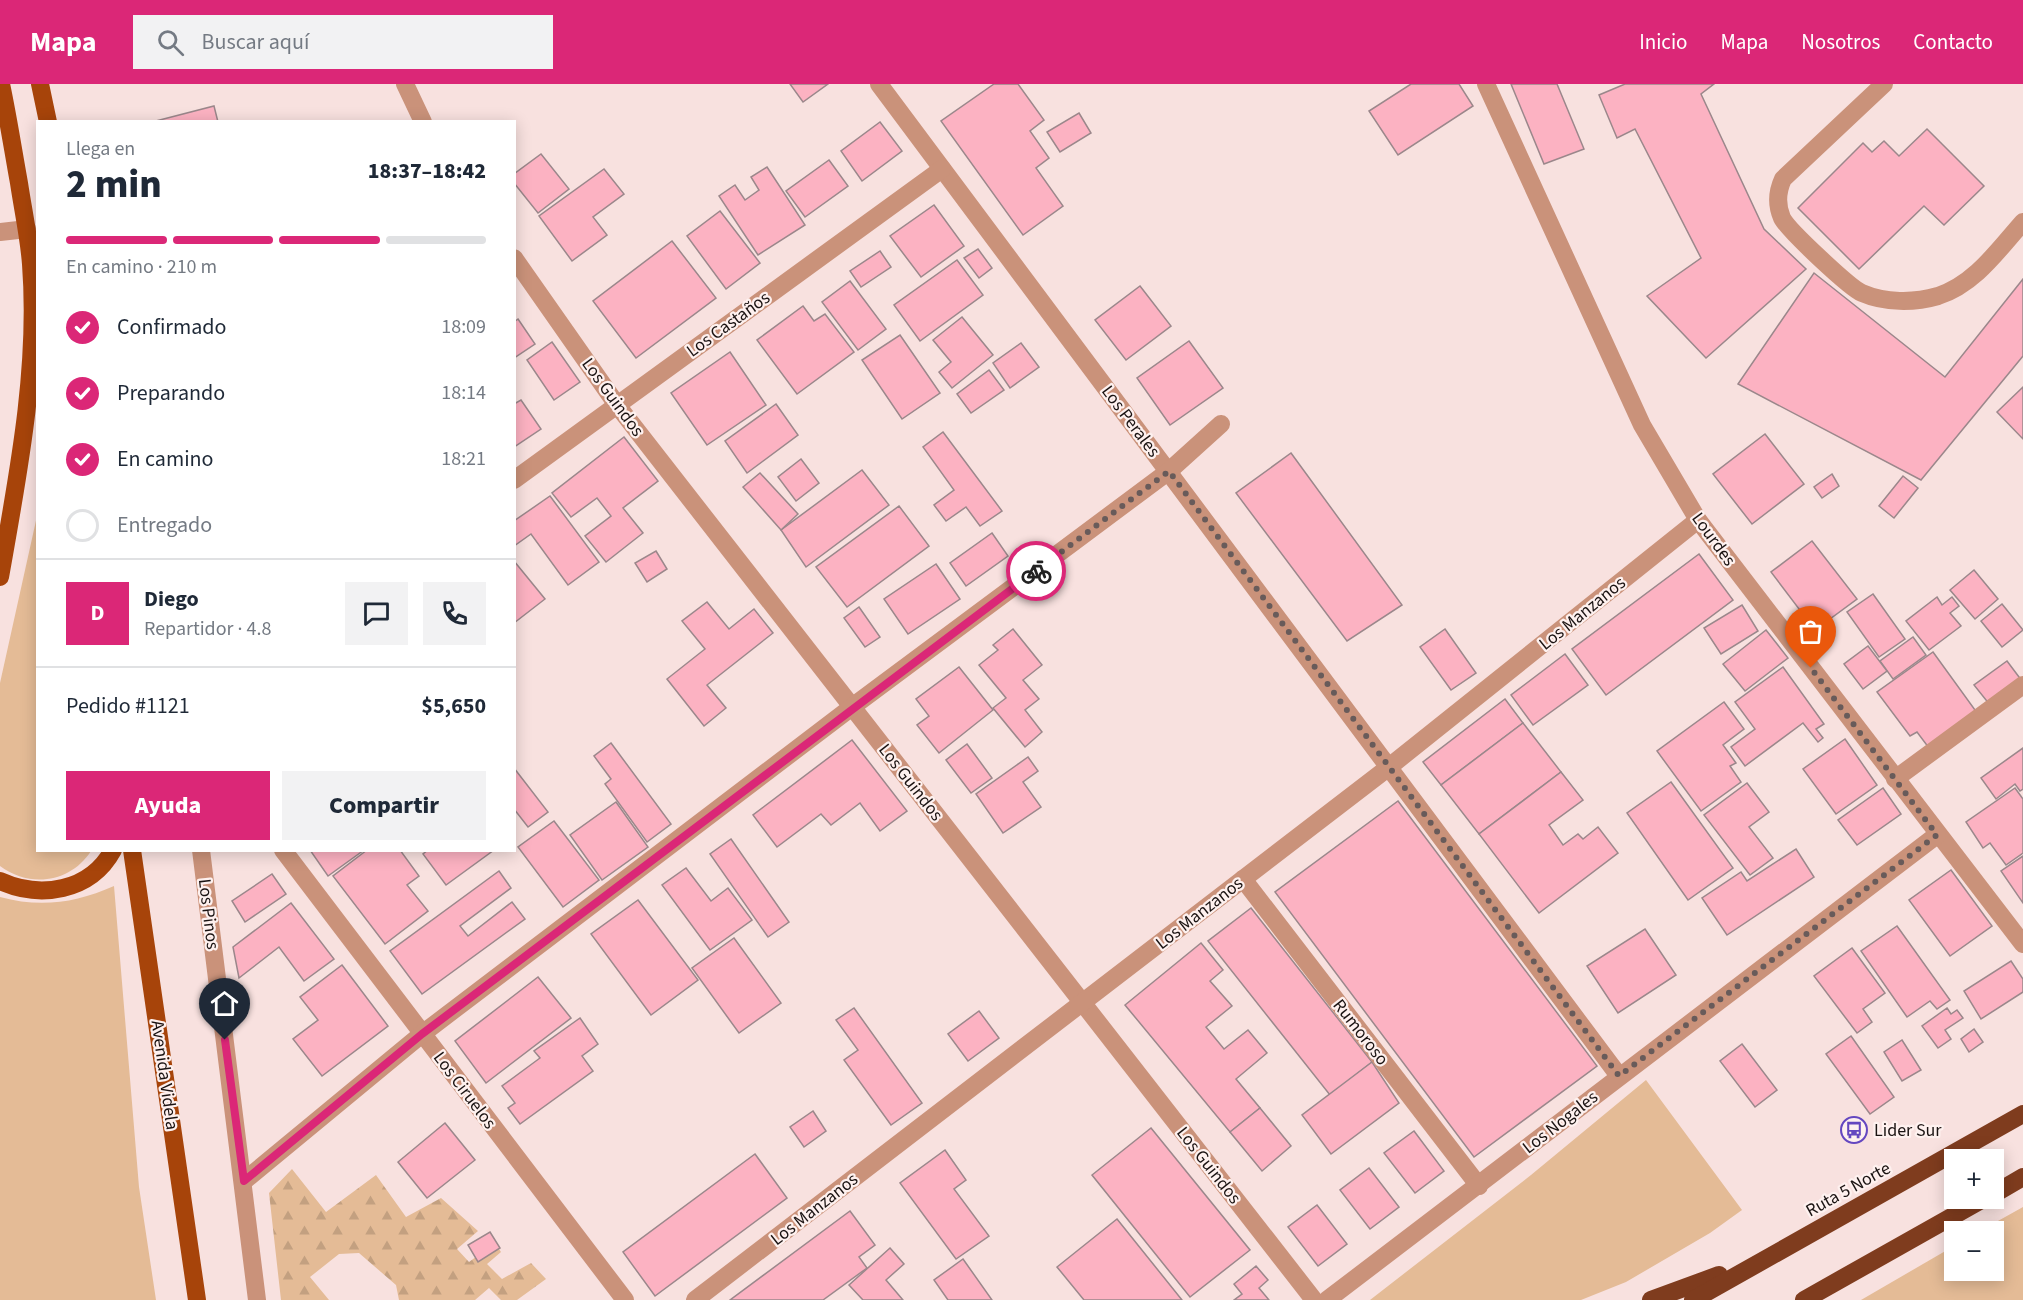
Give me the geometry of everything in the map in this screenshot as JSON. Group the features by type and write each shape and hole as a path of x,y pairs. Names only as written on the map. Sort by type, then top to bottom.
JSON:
{"highway":[{"path":"1970,1144 2023,1101"},
{"name":"Ruta 5 Norte","path":"1693,1300 2023,1114"},
{"path":"2004,1188 2023,1178"},
{"path":"1804,1300 1965,1209"},
{"path":"1651,1300 1771,1256"}],"main road":[{"path":"0,577 7,499 28,386 32,315 32,264 1,84"},
{"path":"40,84 48,120"},
{"path":"0,881 20,889 40,892 65,888 99,870 112,852"},
{"name":"Avenida Videla","path":"132,852 197,1300"}],"street":[{"path":"405,84 422,120"},
{"name":"Los Perales","path":"879,84 1619,1076"},
{"name":"Lourdes","path":"1486,84 1642,425 1698,520 1937,835 2023,944"},
{"path":"1884,84 1783,179 1778,198 1779,210 1790,230 1859,292 1896,301 1914,301 1938,296 1960,286 1980,271 2023,222"},
{"name":"Los Castaños","path":"516,479 942,169"},
{"path":"0,232 27,229"},
{"name":"Los Guindos","path":"516,261 617,405 1314,1300"},
{"path":"244,1181 422,1034 852,707 1169,471 1221,424"},
{"name":"Los Manzanos","path":"695,1300 1389,767 1698,520"},
{"path":"1895,779 2023,686"},
{"name":"Los Nogales","path":"1327,1300 1937,835"},
{"name":"Los Pinos","path":"201,852 244,1181 256,1300"},
{"name":"Los Ciruelos","path":"285,852 625,1300"},
{"name":"Rumoroso","path":"1243,879 1479,1186"}],"green space":[{"path":"36,521 36,852 90,852 73,870 50,879 24,878 0,866 0,683"},
{"path":"114,886 139,1187 156,1300 0,1300 0,897 29,902 58,902 100,892"},
{"path":"1646,1080 1742,1210 1710,1233 1626,1282 1581,1300 1370,1300 1531,1175"},
{"path":"292,1169 326,1212 376,1175 406,1217 441,1198 478,1231 457,1249 469,1262 495,1243 501,1252 487,1264 502,1279 531,1263 546,1279 517,1300 501,1300 489,1288 475,1300 399,1300 396,1285 359,1253 339,1254 310,1277 329,1300 281,1300 269,1193"},
{"path":"2023,1207 2023,1300 1861,1300 1944,1252 1944,1281 2004,1281 2004,1221 1998,1221"}],"building":[{"path":"790,84 828,84 803,102"},
{"path":"994,84 1018,84 1044,120 1030,131 1049,158 1036,168 1063,206 1023,235 941,121"},
{"path":"1411,84 1459,84 1473,106 1398,155 1369,111"},
{"path":"1511,84 1557,84 1584,149 1544,164"},
{"path":"1625,84 1714,84 1701,94 1764,229 1806,269 1706,358 1647,296 1701,258 1635,129 1617,138 1599,95"},
{"path":"214,106 218,120 160,120"},
{"path":"1079,113 1091,133 1060,152 1047,132"},
{"path":"880,122 902,151 862,181 841,151"},
{"path":"1927,129 1984,186 1944,225 1924,206 1859,269 1798,208 1863,143 1872,152 1884,141 1899,156"},
{"path":"541,154 569,189 538,213 516,186 516,173"},
{"path":"829,160 848,186 805,217 786,191"},
{"path":"767,167 805,225 758,255 719,196 735,185 745,200 759,190 751,177"},
{"path":"604,169 624,194 593,217 607,235 572,261 539,216"},
{"path":"934,205 964,246 921,277 890,236"},
{"path":"720,211 760,263 726,289 687,236"},
{"path":"672,241 716,298 636,358 593,301"},
{"path":"978,249 992,268 979,278 964,258"},
{"path":"880,251 891,267 861,287 850,271"},
{"path":"957,260 983,295 920,341 894,305"},
{"path":"1814,273 1945,377 2023,279 2023,356 1921,480 1738,384"},
{"path":"850,281 886,329 858,350 822,302"},
{"path":"1140,286 1171,326 1126,360 1095,320"},
{"path":"803,306 814,321 825,314 854,352 797,394 757,340"},
{"path":"962,317 993,355 952,388 939,372 951,362 933,340"},
{"path":"518,319 535,344 516,357 516,320"},
{"path":"900,335 940,393 902,419 862,360"},
{"path":"1189,341 1223,388 1170,425 1137,378"},
{"path":"552,342 580,382 554,400 527,360"},
{"path":"1021,343 1039,367 1010,388 993,363"},
{"path":"730,352 766,405 707,445 671,393"},
{"path":"989,370 1004,390 971,413 957,394"},
{"path":"2023,387 2023,439 1997,412"},
{"path":"521,400 541,429 516,446 516,403"},
{"path":"776,404 798,435 747,473 725,441"},
{"path":"943,432 1002,511 980,526 966,507 946,521 934,505 954,490 923,447"},
{"path":"1765,434 1804,484 1752,524 1713,474"},
{"path":"624,437 658,481 623,508 643,533 606,562 585,536 611,516 597,498 571,517 552,493"},
{"path":"1291,453 1402,605 1347,641 1236,493"},
{"path":"801,459 819,483 796,501 778,477"},
{"path":"862,470 889,505 806,567 781,530"},
{"path":"760,473 798,514 781,530 743,487"},
{"path":"1832,474 1839,486 1822,498 1814,487"},
{"path":"1903,476 1918,488 1894,518 1879,506"},
{"path":"550,496 599,562 568,585 531,534 516,545 516,520"},
{"path":"899,506 929,546 847,607 816,567"},
{"path":"992,533 1008,556 966,586 950,563"},
{"path":"1812,541 1857,599 1815,630 1771,572"},
{"path":"656,551 667,569 647,582 635,563"},
{"path":"1699,554 1733,600 1606,695 1572,649"},
{"path":"516,563 545,599 516,621"},
{"path":"936,564 960,599 908,634 884,599"},
{"path":"1974,570 1998,599 1975,619 1950,590"},
{"path":"1873,594 1905,639 1879,657 1847,612"},
{"path":"1937,597 1942,605 1952,597 1959,606 1950,613 1961,626 1929,650 1906,621"},
{"path":"707,602 729,629 754,609 773,633 707,685 726,708 704,726 667,679 705,649 682,621"},
{"path":"2002,604 2023,630 2002,647 1981,621"},
{"path":"1742,605 1758,631 1721,654 1704,628"},
{"path":"859,607 880,637 865,647 844,618"},
{"path":"1013,629 1042,665 1023,680 1039,699 1025,710 1042,732 1025,747 993,708 1006,698 979,665 998,650 993,645"},
{"path":"1445,629 1476,673 1451,690 1420,647"},
{"path":"1766,630 1788,658 1745,691 1723,664"},
{"path":"1913,637 1926,655 1893,679 1880,661"},
{"path":"1868,646 1887,671 1863,689 1844,664"},
{"path":"1933,652 1983,721 1935,756 1917,732 1910,736 1877,692"},
{"path":"1565,654 1588,685 1533,725 1511,695"},
{"path":"2007,661 2022,681 1990,705 1974,685"},
{"path":"959,667 993,710 939,753 917,725 929,716 916,699"},
{"path":"1783,667 1824,724 1816,729 1823,738 1818,742 1803,723 1745,766 1731,747 1755,729 1735,702"},
{"path":"1505,699 1523,723 1441,785 1423,762"},
{"path":"1724,702 1744,729 1723,745 1736,763 1730,766 1741,782 1701,811 1657,751"},
{"path":"1523,723 1561,772 1479,834 1441,785"},
{"path":"1845,739 1877,785 1836,814 1803,769"},
{"path":"852,740 907,811 880,831 860,803 831,825 821,814 777,847 753,815"},
{"path":"611,743 671,824 647,842 605,784 611,779 594,756"},
{"path":"967,744 992,778 971,793 946,760"},
{"path":"2023,748 2023,789 2020,791 2015,784 1996,799 1981,778"},
{"path":"1028,757 1038,771 1023,782 1041,807 1003,833 976,794"},
{"path":"516,771 548,812 528,827 516,812"},
{"path":"1561,772 1583,800 1549,825 1563,845 1578,834 1583,839 1598,827 1618,853 1539,913 1479,834"},
{"path":"1671,782 1733,868 1688,900 1627,813"},
{"path":"1747,783 1769,812 1749,827 1773,858 1750,875 1704,815"},
{"path":"1883,788 1901,814 1857,845 1838,820"},
{"path":"2015,788 2023,799 2023,853 2006,865 1990,843 1983,848 1966,822"},
{"path":"1398,801 1597,1066 1474,1157 1275,892"},
{"path":"616,802 648,847 602,880 570,835"},
{"path":"554,821 599,880 563,907 518,847"},
{"path":"731,839 789,922 768,937 710,854"},
{"path":"1796,849 1814,877 1727,935 1702,898 1741,872 1747,881"},
{"path":"311,852 361,852 328,876"},
{"path":"364,852 401,852 419,876 407,885 428,911 385,944 333,876"},
{"path":"426,852 491,852 446,885 423,854"},
{"path":"2023,856 2023,903 2001,871"},
{"path":"686,868 711,901 728,888 752,920 710,950 662,885"},
{"path":"1951,870 1992,926 1950,956 1909,900"},
{"path":"499,871 511,888 460,926 468,936 512,902 525,919 422,994 390,951"},
{"path":"272,874 286,894 245,922 232,901"},
{"path":"638,900 698,980 651,1015 591,934"},
{"path":"291,903 334,959 304,981 279,947 239,978 233,947"},
{"path":"1251,908 1372,1062 1330,1095 1208,941"},
{"path":"1897,926 1950,1000 1937,1009 1930,1001 1907,1017 1861,951"},
{"path":"1645,929 1676,975 1618,1013 1587,966"},
{"path":"734,938 781,1003 739,1033 692,968"},
{"path":"1201,943 1223,970 1210,981 1232,1006 1206,1027 1224,1049 1248,1030 1267,1053 1236,1079 1260,1108 1230,1132 1125,1005"},
{"path":"1852,948 1885,993 1863,1009 1872,1022 1857,1033 1814,976"},
{"path":"2011,961 2023,979 2023,992 1981,1019 1964,991"},
{"path":"342,965 388,1026 322,1076 293,1039 318,1020 300,997"},
{"path":"538,977 571,1018 486,1083 455,1041"},
{"path":"854,1008 922,1103 891,1125 844,1060 858,1050 836,1020"},
{"path":"1947,1008 1951,1014 1957,1010 1963,1018 1945,1030 1951,1039 1938,1048 1922,1026"},
{"path":"979,1011 999,1038 968,1061 948,1034"},
{"path":"580,1018 598,1044 582,1056 593,1071 520,1124 508,1108 515,1103 502,1086 540,1058 534,1051"},
{"path":"1974,1029 1983,1042 1969,1052 1961,1039"},
{"path":"1851,1036 1894,1097 1870,1114 1826,1054"},
{"path":"1902,1040 1921,1070 1902,1081 1884,1052"},
{"path":"1742,1044 1777,1090 1755,1107 1720,1061"},
{"path":"1372,1062 1399,1103 1331,1154 1302,1115"},
{"path":"1260,1108 1291,1146 1262,1171 1230,1132"},
{"path":"813,1111 826,1131 804,1147 790,1127"},
{"path":"445,1123 475,1160 427,1198 398,1162"},
{"path":"1151,1128 1250,1250 1190,1297 1092,1175"},
{"path":"1414,1131 1444,1171 1415,1193 1384,1153"},
{"path":"945,1150 966,1180 954,1189 989,1236 956,1259 900,1183"},
{"path":"755,1154 787,1198 655,1296 623,1252"},
{"path":"1369,1168 1399,1207 1370,1229 1340,1190"},
{"path":"1317,1205 1347,1244 1318,1266 1288,1227"},
{"path":"850,1211 875,1245 859,1257 867,1268 823,1300 730,1300"},
{"path":"1117,1219 1182,1300 1084,1300 1057,1267"},
{"path":"490,1232 500,1248 478,1262 468,1245"},
{"path":"890,1248 904,1264 886,1280 903,1300 863,1300 849,1285"},
{"path":"963,1259 992,1300 948,1300 934,1280"},
{"path":"1256,1266 1268,1280 1259,1288 1269,1300 1234,1300 1242,1294 1234,1284"}],"way so far":[{"path":"1036,571 1169,471 1619,1076 1937,835 1811,668"}],"place":[{"name":"Lider Sur","path":"1854,1130"}],"route":[{"path":"225,1040 244,1181 422,1034 852,707 1036,571"}]}
